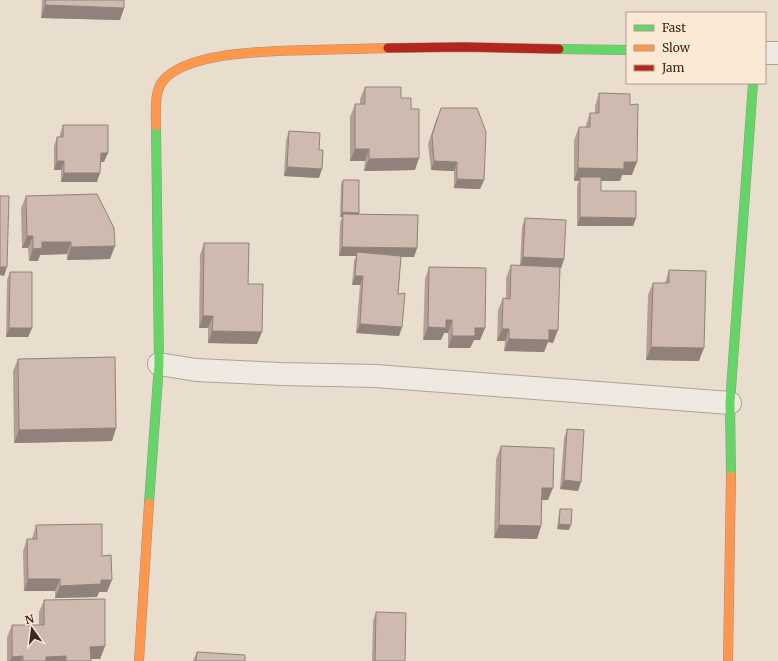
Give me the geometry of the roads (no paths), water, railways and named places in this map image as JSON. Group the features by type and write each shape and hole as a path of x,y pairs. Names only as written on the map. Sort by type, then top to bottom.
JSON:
{"street":[{"path":"139,661 159,364 156,100 162,82 178,68 214,57 255,51 464,47 626,50"},
{"path":"766,52 778,53"},
{"path":"728,661 731,478 730,403 753,84"},
{"path":"159,364 196,370 376,376 730,403"}]}
